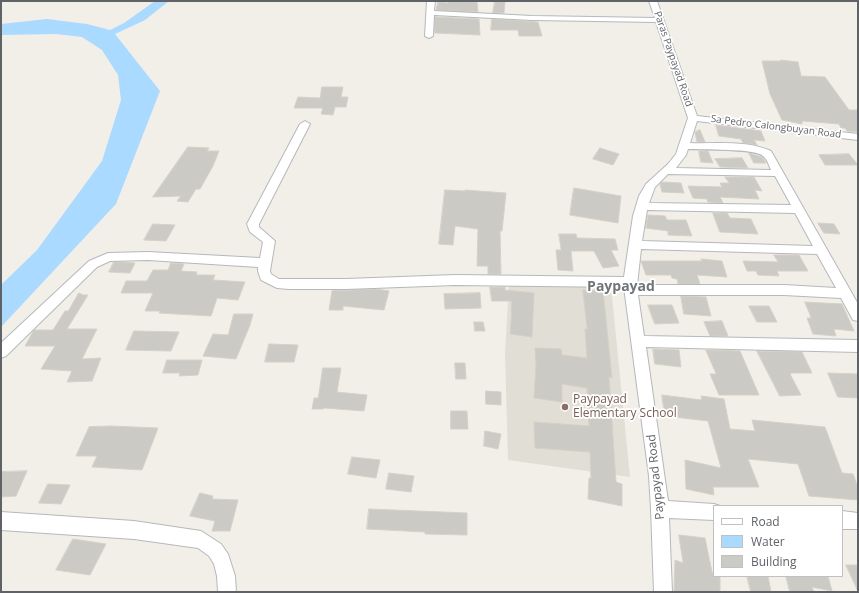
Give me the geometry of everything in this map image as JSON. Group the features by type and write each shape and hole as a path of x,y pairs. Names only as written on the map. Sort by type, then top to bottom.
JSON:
{"street":[{"path":"429,36 431,1"},
{"name":"Paras Paypayad Road","path":"653,1 693,118"},
{"path":"430,14 520,18 660,20"},
{"name":"Sa Pedro Calongbuyan Road","path":"693,118 858,137"},
{"name":"Paypayad Road","path":"662,592 660,509 647,396 630,286 642,206 650,186 678,160 685,146 693,118"},
{"path":"305,124 253,224 254,229 270,242 264,271 265,278 277,283 353,284 455,280 845,293"},
{"path":"685,146 759,150 769,155 858,316"},
{"path":"666,171 778,172"},
{"path":"642,206 799,209"},
{"path":"636,245 821,250"},
{"path":"1,352 93,264 108,257 148,256 266,263"},
{"path":"638,341 858,346"},
{"path":"660,509 713,512"},
{"path":"1,521 134,530 201,540 215,550 222,560 226,576 227,592"}],"shaded area":[{"name":"Paypayad Elementary School","path":"509,285 611,286 630,477 508,460 505,353"}],"water":[{"path":"155,1 169,1 145,20 115,34 160,91 116,204 1,327 1,285 37,250 102,161 121,100 118,75 102,50 82,37 56,34 1,35 1,24 47,19 87,24 110,30 124,23"}],"building":[{"path":"449,1 477,2 478,12 436,10 438,2 448,3"},
{"path":"495,1 505,2 504,13 493,13"},
{"path":"435,17 479,19 480,35 435,33"},
{"path":"492,19 538,22 542,36 519,36 518,30 491,30"},
{"path":"781,60 798,62 801,76 825,77 849,110 858,110 858,132 847,131 845,128 841,128 839,124 802,121 802,124 782,120 770,94 762,61"},
{"path":"322,87 343,87 341,97 348,97 346,107 335,107 333,115 321,114 323,108 294,108 298,97 320,98"},
{"path":"716,125 761,131 765,141 754,140 757,145 743,143 741,139 719,136"},
{"path":"700,130 705,142 697,142 695,132"},
{"path":"188,147 209,148 207,151 219,151 213,166 200,189 196,189 188,202 177,201 181,196 153,197"},
{"path":"600,148 619,154 613,165 593,159"},
{"path":"699,151 708,151 713,163 701,162"},
{"path":"749,153 762,157 766,163 754,163"},
{"path":"849,154 858,165 825,165 819,155"},
{"path":"742,158 748,168 720,167 715,159"},
{"path":"725,177 754,177 762,191 755,190 759,199 720,197 723,203 708,202 707,199 693,198 688,186 722,187 720,183 729,183"},
{"path":"662,182 681,183 684,193 662,192 660,184"},
{"path":"574,188 621,196 618,223 570,215"},
{"path":"445,190 506,193 502,231 500,231 501,274 488,274 488,266 477,266 478,229 455,226 453,245 439,244"},
{"path":"713,213 727,213 730,218 751,219 758,234 720,232"},
{"path":"648,215 665,216 667,220 686,220 692,236 668,235 668,231 646,228"},
{"path":"818,223 834,224 840,234 824,233"},
{"path":"153,224 175,225 166,241 144,240"},
{"path":"559,234 576,234 577,238 615,239 618,250 611,250 619,266 603,268 594,251 571,251 573,271 558,270 556,250 561,250"},
{"path":"774,255 799,255 808,271 777,271 779,276 758,275 756,271 747,271 743,261 778,262"},
{"path":"701,259 722,261 727,277 697,275 700,284 678,284 677,279 672,278 671,275 646,275 641,261 702,261"},
{"path":"114,262 135,263 130,273 109,272"},
{"path":"171,263 184,264 181,271 197,272 196,275 215,275 213,280 245,282 238,300 217,298 211,316 159,313 160,311 145,311 153,293 121,293 126,281 147,281 153,270 168,270"},
{"path":"490,287 505,287 505,290 534,293 532,337 510,334 512,301 492,301"},
{"path":"376,289 389,291 384,310 343,306 343,310 329,310 332,291"},
{"path":"583,290 603,291 612,378 609,377 616,482 622,484 622,506 588,499 589,478 591,478 590,452 535,448 534,422 589,426 587,388 562,384 562,402 534,398 536,366 535,348 561,349 562,355 587,358 585,329 587,329"},
{"path":"79,293 88,295 67,329 97,329 82,359 101,358 92,381 67,382 72,371 41,369 55,346 25,346 34,330 53,330 65,311 68,311"},
{"path":"480,293 481,308 445,309 444,294"},
{"path":"681,296 706,297 711,316 684,314"},
{"path":"805,302 842,304 854,331 834,329 836,336 813,334 807,318 811,318"},
{"path":"648,305 672,305 679,323 655,324"},
{"path":"749,306 769,306 777,322 757,322"},
{"path":"234,314 253,314 236,359 203,356 213,334 228,335"},
{"path":"722,321 728,336 710,336 704,322"},
{"path":"474,322 483,322 485,331 475,331"},
{"path":"134,331 179,332 171,351 126,350"},
{"path":"269,344 298,345 294,362 265,362"},
{"path":"653,349 679,350 681,367 655,364"},
{"path":"706,350 740,351 759,395 719,395 710,374 716,374"},
{"path":"757,351 802,352 812,373 790,374 801,395 780,396"},
{"path":"167,360 202,360 198,375 179,376 180,373 163,373"},
{"path":"455,363 465,363 466,379 456,379"},
{"path":"323,368 341,368 337,392 367,395 364,411 324,408 312,409 314,398 318,398"},
{"path":"828,373 858,374 858,398 838,397"},
{"path":"486,391 501,392 501,405 486,404"},
{"path":"662,395 702,400 701,396 724,399 730,429 755,431 752,420 825,427 842,473 853,474 858,487 858,500 809,496 798,464 748,459 759,487 713,487 714,495 686,489 685,460 721,468 708,421 665,416"},
{"path":"451,411 467,411 468,429 451,429"},
{"path":"111,426 158,428 142,470 92,467 97,456 76,456 89,427"},
{"path":"485,431 501,434 498,449 484,446"},
{"path":"352,457 380,460 376,478 348,474"},
{"path":"27,471 16,496 1,497 1,472"},
{"path":"389,473 414,476 411,492 386,489"},
{"path":"48,484 70,485 61,504 39,503"},
{"path":"200,493 213,496 212,499 238,500 230,531 212,531 215,521 190,516"},
{"path":"369,509 467,513 467,535 425,534 425,532 367,529"},
{"path":"679,535 705,538 713,577 720,577 720,592 674,592 675,560 683,563"},
{"path":"73,539 106,544 90,575 56,570"},
{"path":"846,565 858,565 858,591"},
{"path":"747,577 768,577 771,592 751,592"},
{"path":"786,577 828,577 832,591 812,587 814,592 790,592"}],"place":[{"name":"Paypayad Elementary School","path":"565,407"}],"district":[{"name":"Paypayad","path":"621,287"}]}
